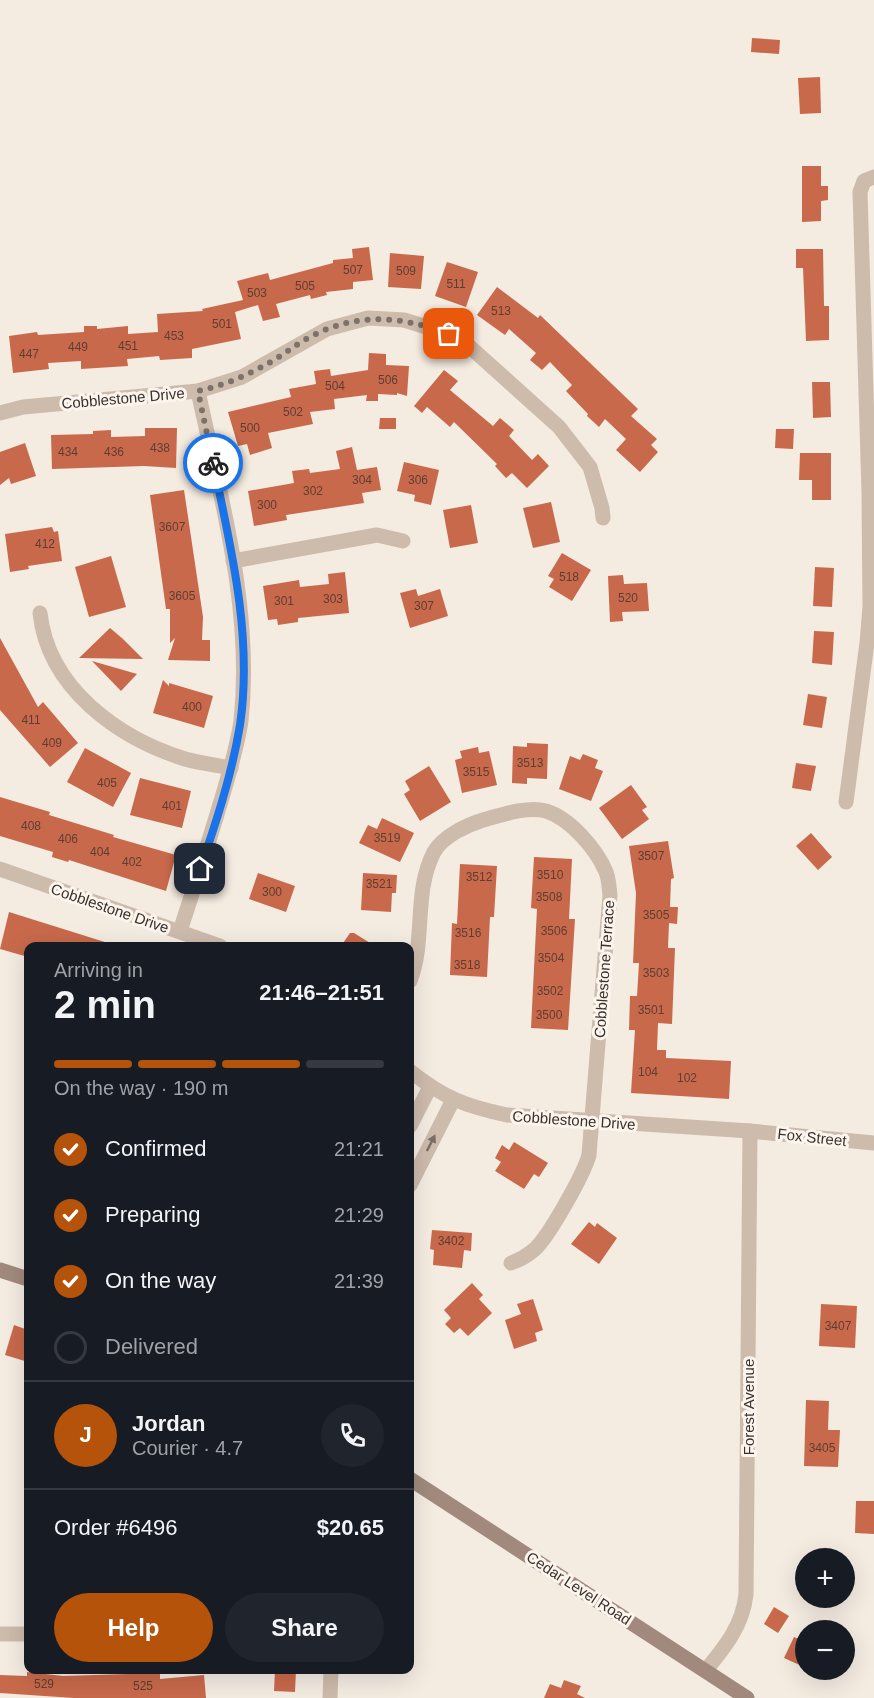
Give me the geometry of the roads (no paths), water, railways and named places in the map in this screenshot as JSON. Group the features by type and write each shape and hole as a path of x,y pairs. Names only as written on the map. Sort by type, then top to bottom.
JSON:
{"main road":[{"path":"0,1270 24,1278"},
{"name":"Cedar Level Road","path":"414,1482 747,1698"}],"street":[{"path":"846,802 870,607 872,492 860,192 864,181 872,177"},
{"name":"Cobblestone Drive","path":"0,413 23,407 198,391 242,377 268,364 309,337 348,322 380,318 427,325 449,334 470,347 559,427 590,467 603,518"},
{"path":"180,931 231,768 240,723 243,690 241,633 233,561 198,391"},
{"path":"233,561 377,535 403,541"},
{"path":"40,613 46,646 55,662 84,700 105,719 152,746 187,759 231,768"},
{"name":"Cobblestone Terrace","path":"414,971 417,963 424,877 435,849 470,823 508,812 546,811 570,825 590,847 607,874 610,895 593,1122 585,1171 536,1247 511,1263"},
{"name":"Cobblestone Drive","path":"0,869 209,942"},
{"name":"Cobblestone Drive","path":"414,1074 430,1087 453,1100 507,1115 750,1131"},
{"path":"414,1118 430,1087"},
{"path":"414,1177 453,1100"},
{"name":"Fox Street","path":"750,1131 874,1143"},
{"name":"Forest Avenue","path":"706,1670 726,1645 742,1619 746,1594 750,1131"},
{"path":"0,1634 24,1634"},
{"path":"330,1698 331,1674"}]}
